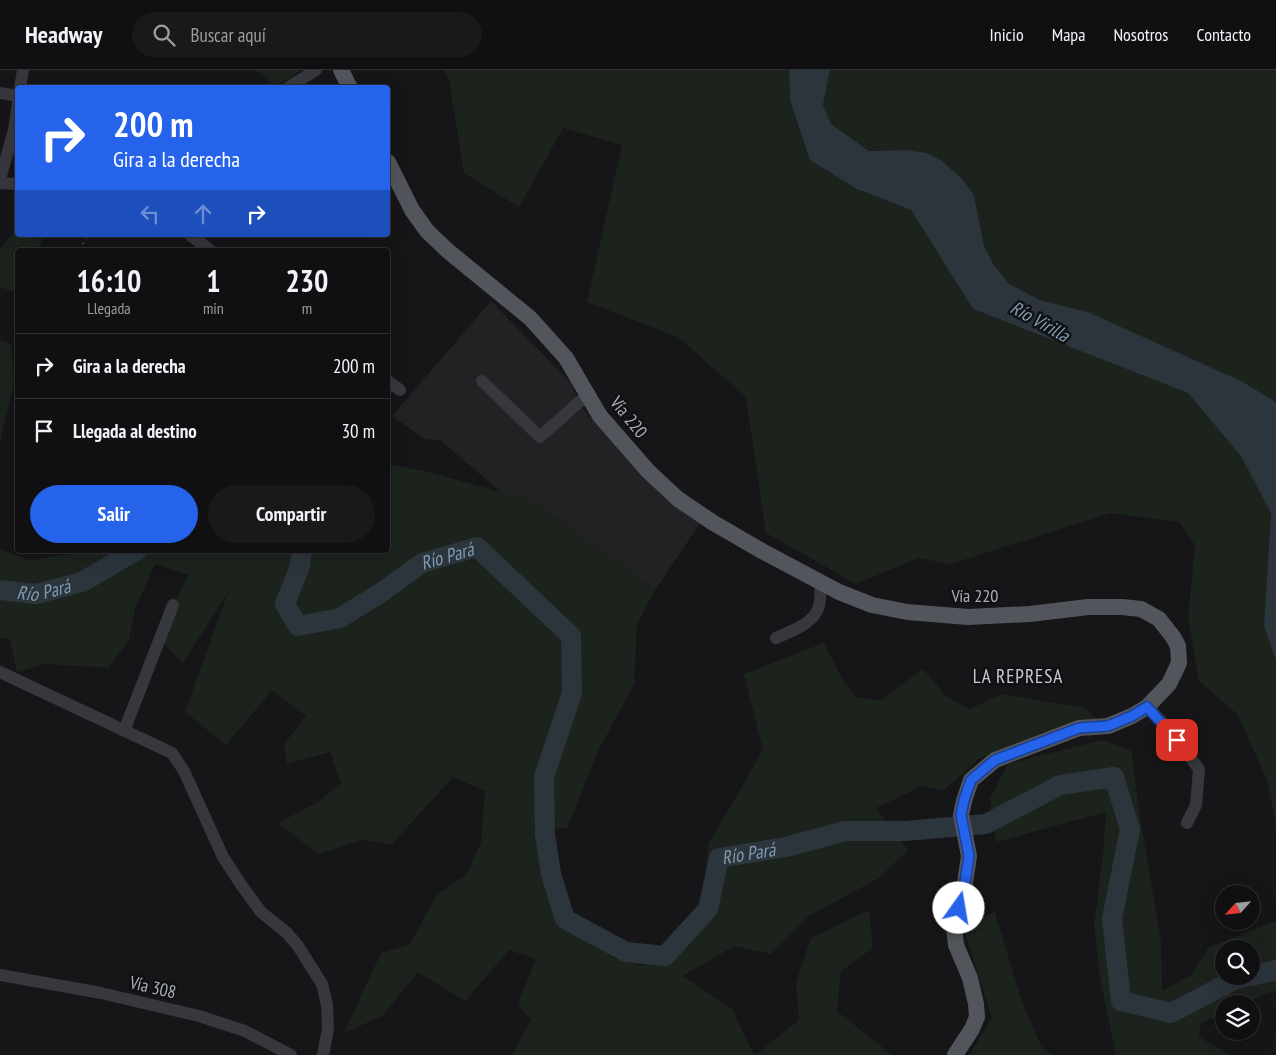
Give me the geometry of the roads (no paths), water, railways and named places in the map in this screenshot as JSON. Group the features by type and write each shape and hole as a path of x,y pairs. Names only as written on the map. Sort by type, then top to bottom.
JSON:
{"main road":[{"path":"341,70 348,85"},
{"name":"Vía 220","path":"390,171 412,210 427,231 448,251 530,318 566,358 600,416 636,457 678,499 712,522 839,592 872,605 907,612 968,617 1030,614 1088,607 1122,607 1141,610 1159,619 1173,637 1178,646 1179,663 1169,684 1147,707 1132,716 1108,726 1079,728 995,760 971,780 961,815 969,856 964,889 954,927 956,945 970,978 977,1017 972,1029 955,1055"}],"street":[{"path":"20,85 23,70"},
{"path":"292,85 316,70"},
{"path":"0,93 15,96"},
{"path":"0,179 15,123"},
{"path":"0,183 15,184"},
{"path":"193,237 207,248"},
{"path":"482,381 540,437 587,395"},
{"path":"390,382 400,390"},
{"path":"776,638 808,622 815,614 819,607 821,582"},
{"path":"124,731 173,605"},
{"path":"0,672 172,753 184,771 223,857 242,886 262,912 298,946 317,974 322,984 327,1005 328,1029 323,1055"},
{"path":"1147,707 1166,726 1199,769 1196,805 1187,823"},
{"name":"Vía 308","path":"0,975 101,993 199,1016 245,1031 291,1055"}],"water":[{"name":"Río Virilla","path":"789,70 830,70 823,105 831,124 869,151 905,150 927,153 942,161 962,179 974,195 984,246 994,265 1009,284 1040,300 1088,312 1241,381 1276,402 1276,660 1264,626 1271,513 1241,456 1188,393 973,309 911,210 857,189 810,160 790,100"}],"waterway":[{"name":"Río Pará","path":"302,553 300,566 285,604 298,626 340,618 382,592 422,563 477,547 571,636 572,693 544,777 545,834 551,874 565,919 626,952 665,956 708,909 719,858 786,847 845,831 905,831 986,824 1060,785 1114,777 1130,829 1112,919 1121,1001 1171,1013 1225,985"},
{"name":"Río Pará","path":"0,590 36,594 82,582 132,553"},
{"name":"Río Pará","path":"1260,974 1276,970"}],"district":[{"name":"LA REPRESA","path":"1018,676"}]}
